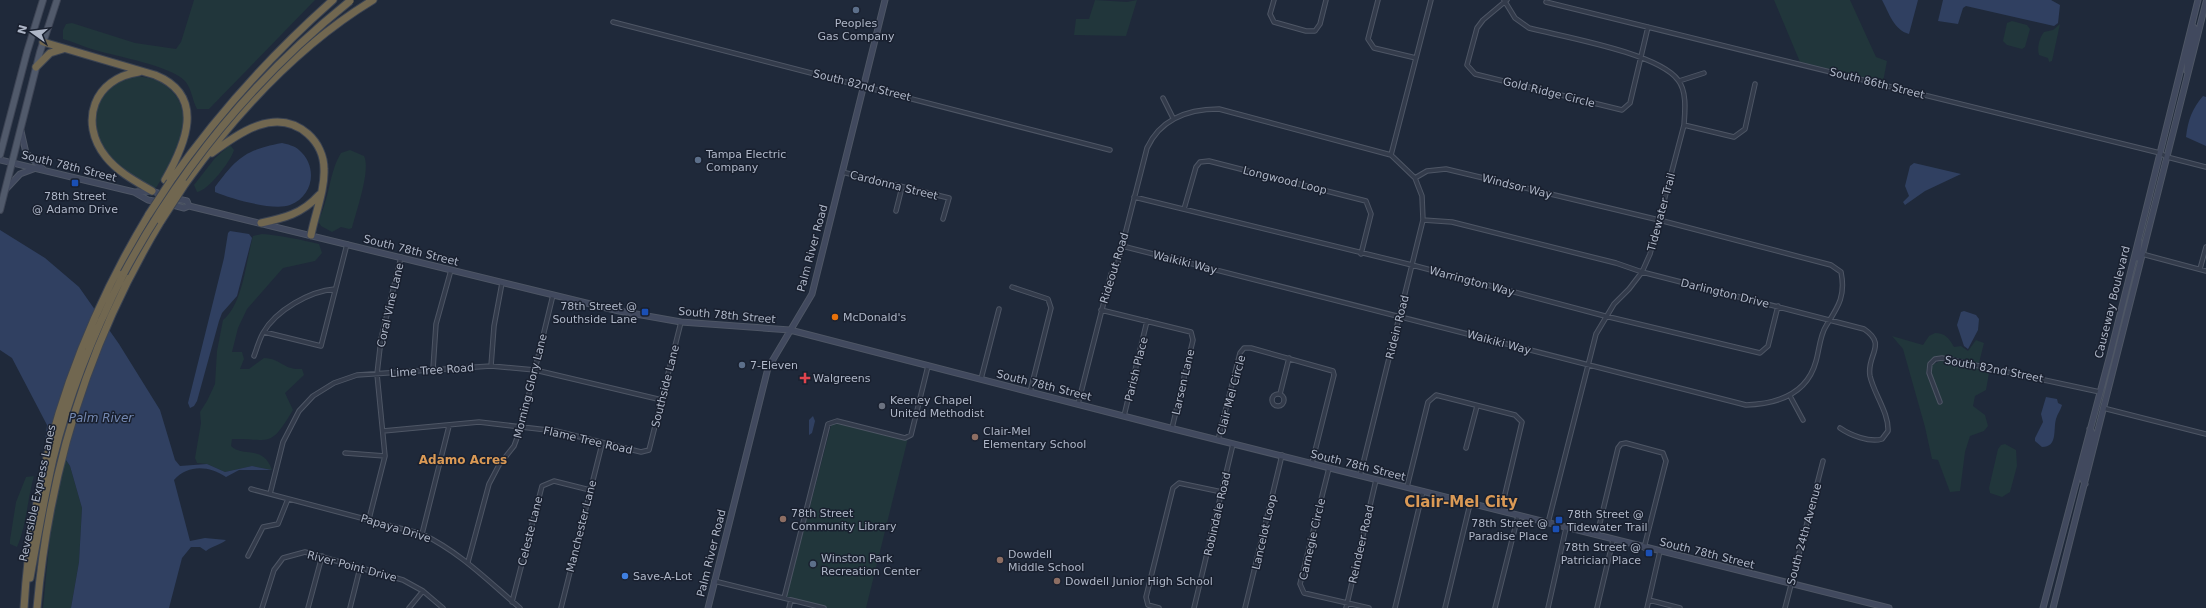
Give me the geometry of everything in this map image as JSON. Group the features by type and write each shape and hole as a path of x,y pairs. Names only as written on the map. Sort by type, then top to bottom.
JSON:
{"highway":[{"path":"168,181 248,84 300,30 333,0"},
{"path":"38,608 46,534 58,467 89,369 126,283 185,184 242,112 288,65 326,33 373,0"},
{"name":"Reversible Express Lanes","path":"25,608 50,475 64,422 89,349 124,273 168,198 220,128 291,51 351,1"},
{"path":"25,608 30,546 44,470 68,382 107,289 168,181 186,136 188,120 186,107 180,95 169,83 142,72 43,42"},
{"path":"36,67 46,55 63,49"},
{"path":"142,72 121,77 104,89 96,102 92,122 95,139 108,160 123,174 152,192"},
{"path":"204,159 233,137 253,127 274,122 289,123 306,132 320,151 324,169 310,235"},
{"path":"261,223 298,213 308,206 320,193"}],"main road":[{"path":"0,155 27,52 43,0"},
{"path":"0,210 36,67 57,0"}],"street":[{"name":"Palm River Road","path":"708,608 768,368 790,330 798,321 812,294 885,0"},
{"path":"1274,0 1270,14 1274,22 1306,31 1315,31 1320,24 1326,0"},
{"path":"1378,0 1368,39 1371,44 1374,48 1416,58"},
{"path":"1391,156 1431,0"},
{"path":"2199,0 2198,10 2204,22"},
{"name":"Causeway Boulevard","path":"2044,608 2110,355 2138,238 2199,0"},
{"path":"1505,1 1515,18 1529,28 1641,56 1666,67 1680,81 1704,73"},
{"name":"Gold Ridge Circle","path":"1505,1 1483,20 1478,28 1467,65 1475,74 1622,110 1630,103 1648,27"},
{"name":"South 86th Street","path":"1546,2 2160,153 2167,157 2206,167"},
{"name":"Causeway Boulevard","path":"2053,608 2142,254 2188,76 2204,22 2206,2"},
{"name":"South 82nd Street","path":"613,22 863,85 1110,150"},
{"path":"2188,76 2187,64 2195,29 2192,25"},
{"name":"Tidewater Trail","path":"1548,523 1596,334 1605,316 1614,304 1630,289 1642,272 1650,254 1684,124 1685,103 1680,81"},
{"path":"1684,124 1734,137 1745,129 1755,84"},
{"path":"1163,98 1173,118 1196,110 1219,109 1391,156 1415,178"},
{"name":"Rideout Road","path":"1078,404 1101,310 1111,274 1118,262 1144,157 1151,139 1173,118"},
{"path":"21,125 21,137 26,153 43,170"},
{"name":"South 78th Street","path":"0,160 134,192 152,192 187,202 189,206"},
{"name":"Longwood Loop","path":"1184,209 1196,167 1200,162 1209,161 1284,180 1366,201 1371,214 1361,254"},
{"path":"5,190 20,174 36,168"},
{"name":"Windsor Way","path":"1415,178 1427,172 1446,169 1659,220 1830,265 1841,272 1844,284 1837,311 1831,320"},
{"name":"Cardonna Street","path":"842,172 949,198 943,220"},
{"name":"Ridein Road","path":"1360,476 1423,220 1422,196 1415,178"},
{"path":"896,211 902,187"},
{"name":"South 78th Street","path":"134,192 148,200 184,208 189,206 619,311 681,322 790,330 1422,492 1889,608"},
{"name":"Warrington Way","path":"1134,196 1361,254 1412,265 1605,316 1760,353 1768,346 1778,306"},
{"name":"Darlington Drive","path":"1423,220 1452,222 1616,263 1642,272 1864,329 1875,338 1876,345 1869,374 1888,429 1885,436 1877,440 1846,432 1840,428"},
{"path":"2131,297 2129,291 2139,252 2138,238"},
{"path":"264,332 321,346 347,244"},
{"name":"Waikiki Way","path":"1122,246 1746,405 1767,404 1790,396 1800,388 1814,368 1825,326 1831,320"},
{"path":"2200,270 2206,247"},
{"path":"2142,254 2206,271"},
{"name":"Coral Vine Lane","path":"369,519 385,456 377,374 381,339 401,257"},
{"path":"433,369 436,324 451,270"},
{"path":"491,366 494,326 502,283"},
{"path":"1012,287 1048,299 1051,308 1030,392"},
{"path":"254,356 264,332 290,306 320,290 335,289"},
{"path":"2118,351 2118,335 2126,304 2124,294"},
{"name":"Morning Glory Lane","path":"468,562 489,484 499,465 514,446 521,427 553,295"},
{"path":"981,379 999,309"},
{"name":"Larsen Lane","path":"1101,310 1191,332 1193,340 1172,428"},
{"name":"Parish Place","path":"1124,416 1147,321"},
{"name":"Southside Lane","path":"650,450 681,322"},
{"name":"Clair Mel Circle","path":"1218,440 1240,353 1244,348 1251,348 1333,370 1334,375 1312,463"},
{"path":"2110,355 2102,405 2103,408 2206,434"},
{"path":"1280,394 1289,358"},
{"name":"South 82nd Street","path":"1940,402 1929,373 1930,364 1935,359 1942,358 2100,392"},
{"name":"Lime Tree Road","path":"270,494 283,442 299,411 313,396 334,383 357,375 491,366 535,370 662,400"},
{"path":"784,598 828,424 837,421 905,438 911,435 928,366"},
{"path":"1407,488 1428,402 1431,397 1436,395 1515,415 1522,422 1501,511"},
{"path":"1790,396 1802,420"},
{"path":"1466,448 1477,406"},
{"name":"Flame Tree Road","path":"383,431 480,422 556,432 641,452 650,450"},
{"path":"422,534 449,426"},
{"path":"2085,484 2082,478 2093,434 2090,429"},
{"path":"1597,536 1618,448 1621,444 1626,443 1663,453 1666,461 1644,548"},
{"name":"Manchester Lane","path":"561,608 602,444"},
{"name":"Robindale Road","path":"1194,608 1233,444"},
{"path":"345,453 385,456"},
{"name":"Lancelot Loop","path":"1245,608 1282,456"},
{"name":"South 24th Avenue","path":"1785,608 1823,461"},
{"name":"Carnegie Circle","path":"1329,468 1300,584 1304,593 1369,608"},
{"name":"Reindeer Road","path":"1346,608 1376,480"},
{"name":"Celeste Lane","path":"512,602 542,486 554,481 590,490"},
{"path":"1159,608 1148,605 1146,597 1173,488 1179,483 1222,492"},
{"name":"Papaya Drive","path":"251,489 422,534 444,544 468,562 520,608"},
{"path":"1395,608 1422,492"},
{"path":"248,556 263,527 278,524 288,499"},
{"path":"1446,608 1470,504"},
{"path":"1495,608 1518,516"},
{"path":"1548,608 1566,528"},
{"path":"1597,608 1613,540"},
{"path":"1647,608 1660,551"},
{"name":"River Point Drive","path":"262,608 274,570 283,558 306,552 403,580 423,591 443,608"},
{"path":"308,608 322,556"},
{"path":"350,608 360,568"},
{"path":"714,581 824,608"},
{"path":"409,608 423,591"},
{"path":"789,608 791,600"},
{"path":"1649,600 1680,608"}],"green space":[{"path":"194,0 315,0 209,109 197,109 189,87 185,81 167,70 143,62 91,49 63,39 63,30 66,24 72,23 135,43 176,49 181,42"},
{"path":"1095,0 1127,2 1137,0 1126,36 1074,35 1076,19 1089,19"},
{"path":"1774,0 1850,0 1876,57 1887,61 1883,82 1800,62"},
{"path":"2012,21 2027,25 2030,29 2025,47 2022,49 2007,45 2003,41 2007,23"},
{"path":"2060,24 2052,61 2049,62 2048,58 2039,55 2038,50 2040,40 2044,32 2053,30"},
{"path":"131,77 150,78 162,83 177,97 182,109 183,123 181,137 170,164 156,188 131,176 114,162 101,147 95,130 95,119 100,101 113,86"},
{"path":"230,145 234,150 224,168 207,187 197,192 194,185 215,158"},
{"path":"350,150 364,156 366,162 366,171 362,191 352,228 349,229 341,227 332,232 321,226 318,221 325,203 337,160 341,153"},
{"path":"262,234 275,235 319,244 322,253 315,261 283,268 247,309 238,328 232,352 242,352 244,359 240,369 249,369 264,358 275,360 290,368 302,369 304,375 285,393 293,410 274,436 263,440 232,439 231,446 241,451 258,454 268,462 272,470 252,466 225,472 207,464 197,463 195,458 201,423 200,412 215,384 217,351 223,320 230,313 239,293 253,236"},
{"path":"1935,333 1946,337 1954,347 1961,346 1968,351 1976,340 1984,343 1979,363 1946,356 1933,358 1928,362 1926,373 1939,405 1943,403 1931,373 1932,365 1942,360 1999,372 1998,374 1989,373 1986,390 1975,396 1973,406 1985,415 1988,426 1984,431 1970,436 1965,452 1960,491 1950,492 1938,460 1932,459 1925,427 1903,349 1892,336 1923,345 1929,336"},
{"path":"832,422 908,438 866,608 824,608 786,598"},
{"path":"2005,444 2016,450 2017,466 2010,492 2002,497 1990,493 1989,488 1998,449 2001,445"},
{"path":"66,460 70,466 82,508 79,562 71,608 43,608 51,526 61,469"},
{"path":"34,476 23,530 17,547 10,544 16,502 26,477"}],"water":[{"path":"1882,0 1918,0 1909,34 1899,29"},
{"path":"1943,0 2051,0 2060,5 2058,23 2054,26 1966,6 1963,8 1958,24 1938,21"},
{"path":"2203,96 2206,97 2206,146 2186,137 2191,115"},
{"path":"282,143 291,145 297,149 305,157 309,164 311,180 304,195 298,201 290,205 283,206 263,205 242,201 215,192 215,187 236,162 250,152"},
{"path":"1914,163 1961,174 1925,191 1905,205 1903,202 1909,196 1905,186 1910,166"},
{"name":"Palm River","path":"0,230 45,258 79,287 119,344 160,410 175,460 180,466 207,464 225,472 252,466 272,470 239,470 226,477 220,473 199,468 186,471 174,480 190,541 205,538 226,540 206,551 200,547 191,547 182,558 169,608 71,608 79,562 82,508 70,466 66,460 56,463 49,454 45,443 47,425 12,358 0,350"},
{"path":"230,231 249,234 252,238 237,296 222,313 197,401 194,406 190,408 188,403 224,258 228,233"},
{"path":"1964,311 1976,315 1979,319 1978,330 1968,349 1964,346 1957,325 1961,312"},
{"path":"2046,397 2057,399 2058,403 2062,405 2056,419 2053,441 2051,444 2042,447 2035,441 2035,438 2043,422 2041,414"},
{"path":"813,416 815,421 812,433 809,435 809,420"}],"place":[{"name":"Peoples Gas Company","path":"856,10"},
{"name":"Tampa Electric Company","path":"698,160"},
{"name":"78th Street @ Adamo Drive","path":"75,183"},
{"name":"78th Street @ Southside Lane","path":"645,312"},
{"name":"McDonald's","path":"835,317"},
{"name":"7-Eleven","path":"742,365"},
{"name":"Walgreens","path":"805,378"},
{"name":"Keeney Chapel United Methodist","path":"882,406"},
{"name":"Clair-Mel Elementary School","path":"975,437"},
{"name":"78th Street Community Library","path":"783,519"},
{"name":"78th Street @ Tidewater Trail","path":"1559,520"},
{"name":"78th Street @ Paradise Place","path":"1556,529"},
{"name":"78th Street @ Patrician Place","path":"1649,553"},
{"name":"Dowdell Middle School","path":"1000,560"},
{"name":"Winston Park Recreation Center","path":"813,564"},
{"name":"Save-A-Lot","path":"625,576"},
{"name":"Dowdell Junior High School","path":"1057,581"}],"district":[{"name":"Adamo Acres","path":"463,460"},
{"name":"Clair-Mel City","path":"1461,502"}]}
